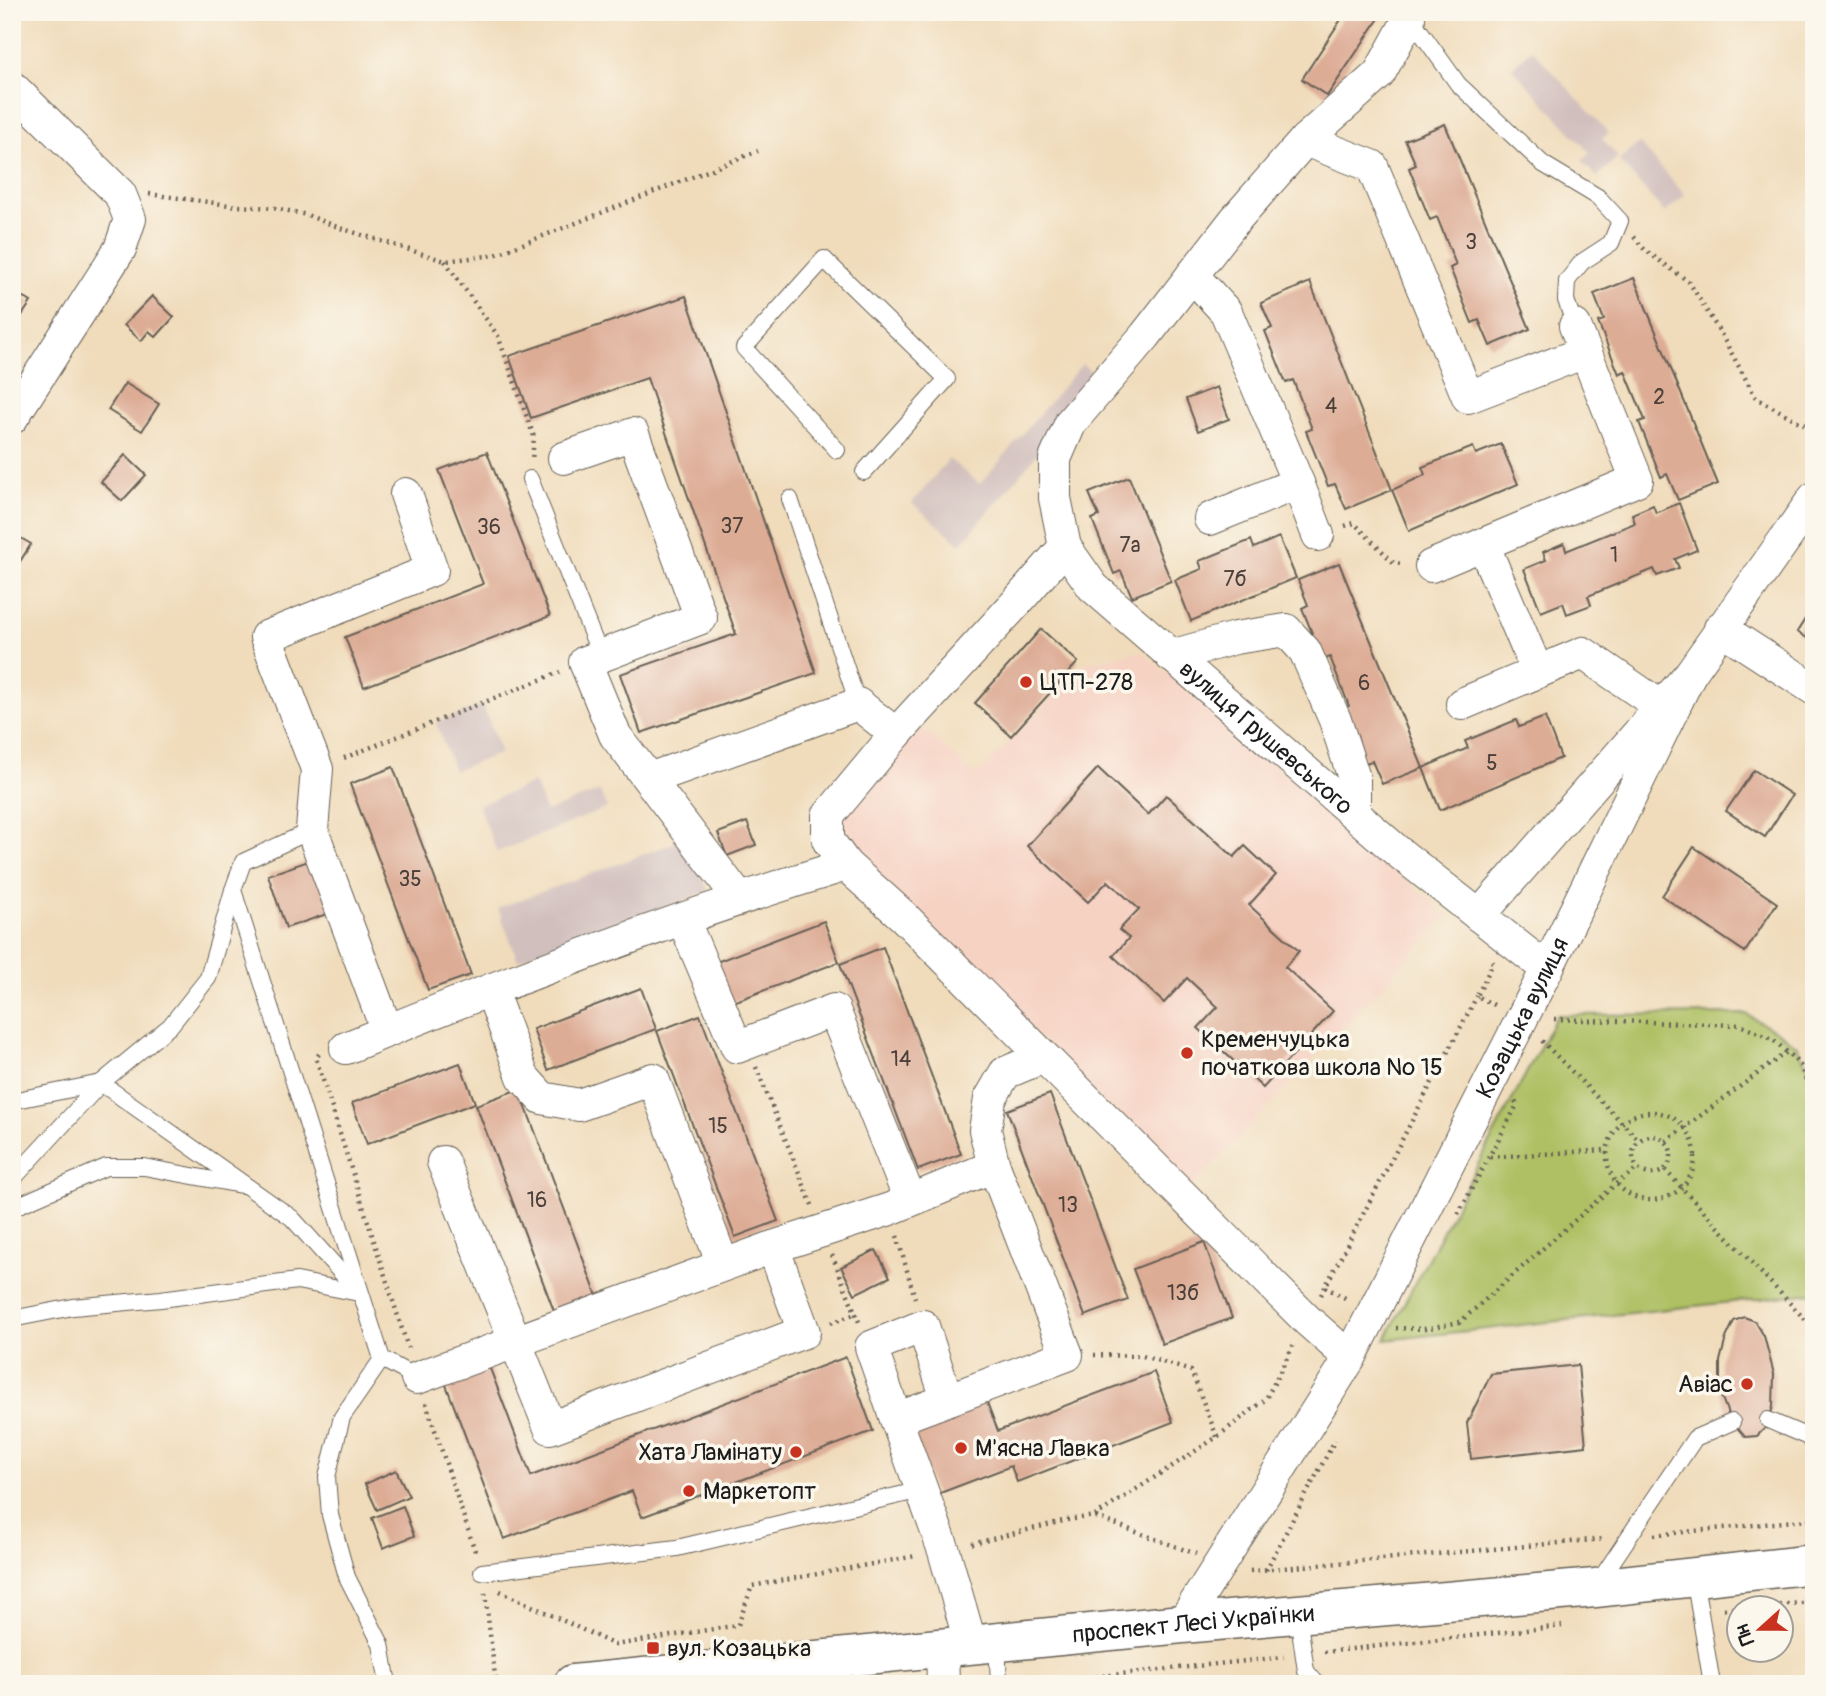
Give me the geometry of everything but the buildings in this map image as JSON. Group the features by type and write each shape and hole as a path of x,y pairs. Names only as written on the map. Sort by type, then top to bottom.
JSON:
{"street":[{"path":"1350,1358 1307,1320 903,916 846,865 828,840 828,817 896,734 1065,547 1055,498 1055,459 1071,422 1145,336 1305,139 1379,74 1410,14"},
{"path":"12,87 120,194 130,219 120,249 12,418"},
{"path":"1305,139 1372,166 1468,397 1580,339 1637,480 1431,566"},
{"path":"1192,275 1226,312 1318,535"},
{"path":"564,458 633,434 701,618 593,659 615,735 739,898"},
{"path":"1210,519 1298,483"},
{"path":"387,1031 312,830 317,769 266,637 432,570 406,494"},
{"name":"Козацька вулиця","path":"1182,1624 1350,1358 1529,1028 1546,969 1690,674 1814,498"},
{"path":"1483,544 1537,671"},
{"name":"вулиця Грушевського","path":"1065,547 1093,587 1171,656 1397,851 1546,969"},
{"path":"1720,628 1814,689"},
{"path":"1171,656 1235,638 1286,630 1305,651 1335,720 1354,778 1354,813"},
{"path":"1462,704 1583,653 1660,706"},
{"name":"Козацька вулиця","path":"1479,916 1690,674"},
{"path":"649,779 858,704 896,734"},
{"path":"335,1048 387,1031 739,898 846,865"},
{"path":"683,919 737,1047 834,1010 900,1205"},
{"path":"491,990 523,1077 542,1098 579,1105 653,1079 723,1265"},
{"path":"896,1419 1067,1355 995,1166 985,1130 990,1099 1005,1073 1043,1058"},
{"path":"443,1162 550,1428 804,1332 773,1247"},
{"path":"417,1378 514,1340 773,1247 900,1205 995,1166"},
{"path":"947,1399 923,1326 870,1347 944,1551 963,1655"},
{"name":"проспект Лесі Українки","path":"573,1684 963,1655 1182,1624 1595,1588 1697,1594 1814,1564"}],"lane":[{"path":"1410,14 1458,84 1543,164 1598,197 1620,221 1611,243 1582,262 1567,281 1566,300 1580,339"},
{"path":"837,450 744,348 824,259 947,379 864,472"},
{"path":"530,479 593,659"},
{"path":"790,499 858,704"},
{"path":"12,1180 101,1083 170,1026 208,978 243,862 312,830"},
{"path":"233,890 382,1359 417,1378"},
{"path":"12,1101 101,1083 292,1218 359,1293"},
{"path":"12,1208 106,1167 144,1167 247,1186"},
{"path":"12,1319 73,1307 161,1299 297,1281 359,1293"},
{"path":"382,1359 342,1417 327,1477 330,1515 347,1577 381,1644 388,1684"},
{"path":"1768,1420 1808,1437 1814,1446"},
{"path":"1595,1588 1695,1438 1732,1422"},
{"path":"483,1578 677,1548 921,1490"},
{"path":"1697,1594 1712,1684"},
{"path":"1298,1615 1303,1670 1317,1684"},
{"path":"963,1655 999,1684"}],"path":[{"path":"120,194 158,194 307,215 445,261 495,255 758,151"},
{"path":"1620,221 1645,250 1689,282 1756,398 1814,430"},
{"path":"445,261 498,336 534,437 530,479"},
{"path":"1318,535 1354,523 1394,563 1431,566"},
{"path":"317,769 593,659"},
{"path":"483,1578 615,1645 738,1626 752,1586 944,1551 1067,1520 1095,1516 1217,1437 1266,1399 1477,996"},
{"path":"1639,1140 1529,1028 1548,1018 1740,1025 1772,1039 1800,1065 1814,1100"},
{"path":"747,1044 870,1347"},
{"path":"335,1048 316,1058 483,1578 496,1684"},
{"path":"1666,1141 1787,1052"},
{"path":"1649,1111 1673,1117 1686,1127 1694,1144 1695,1156 1689,1178 1682,1187 1672,1194 1649,1199 1637,1197 1617,1183 1609,1167 1608,1150 1614,1132 1623,1123 1637,1114 1649,1111"},
{"path":"1654,1135 1666,1141 1672,1159 1665,1170 1648,1174 1638,1168 1632,1156 1639,1140 1654,1135"},
{"path":"1489,1157 1608,1150"},
{"path":"1389,1340 1396,1328 1424,1329 1460,1322 1617,1183 1638,1168"},
{"path":"1665,1170 1814,1329"},
{"path":"900,1205 923,1326"},
{"path":"1067,1355 1143,1356 1191,1371 1217,1437"},
{"path":"1266,1570 1337,1437"},
{"path":"1095,1516 1244,1572 1814,1519"},
{"path":"1697,1594 1814,1602"},
{"path":"1026,1684 1303,1670 1563,1626"}],"shaded area":[{"path":"1532,49 1609,133 1602,139 1618,157 1597,177 1582,161 1590,153 1512,68"},
{"path":"1639,143 1685,195 1665,213 1619,161"},
{"path":"1082,364 1101,379 961,544 912,503 949,459 980,484"},
{"name":"Кременчуцька початкова школа № 15","path":"1141,651 1448,916 1191,1189 852,851 839,803 911,729 927,731 976,776 1086,663"},
{"path":"483,705 501,753 454,771 436,723"},
{"path":"534,783 546,812 600,791 607,808 497,852 478,805"},
{"path":"688,838 708,891 518,961 498,908"}],"green space":[{"path":"1746,1014 1796,1045 1814,1077 1814,1293 1385,1340 1557,1015"}],"place":[{"name":"ЦТП-278","path":"1026,682"},
{"name":"Кременчуцька початкова школа № 15","path":"1187,1053"},
{"name":"Авіас","path":"1747,1384"},
{"name":"М'ясна Лавка","path":"961,1448"},
{"name":"Хата Ламінату","path":"796,1452"},
{"name":"Маркетопт","path":"689,1491"},
{"name":"вул. Козацька","path":"653,1648"}]}
